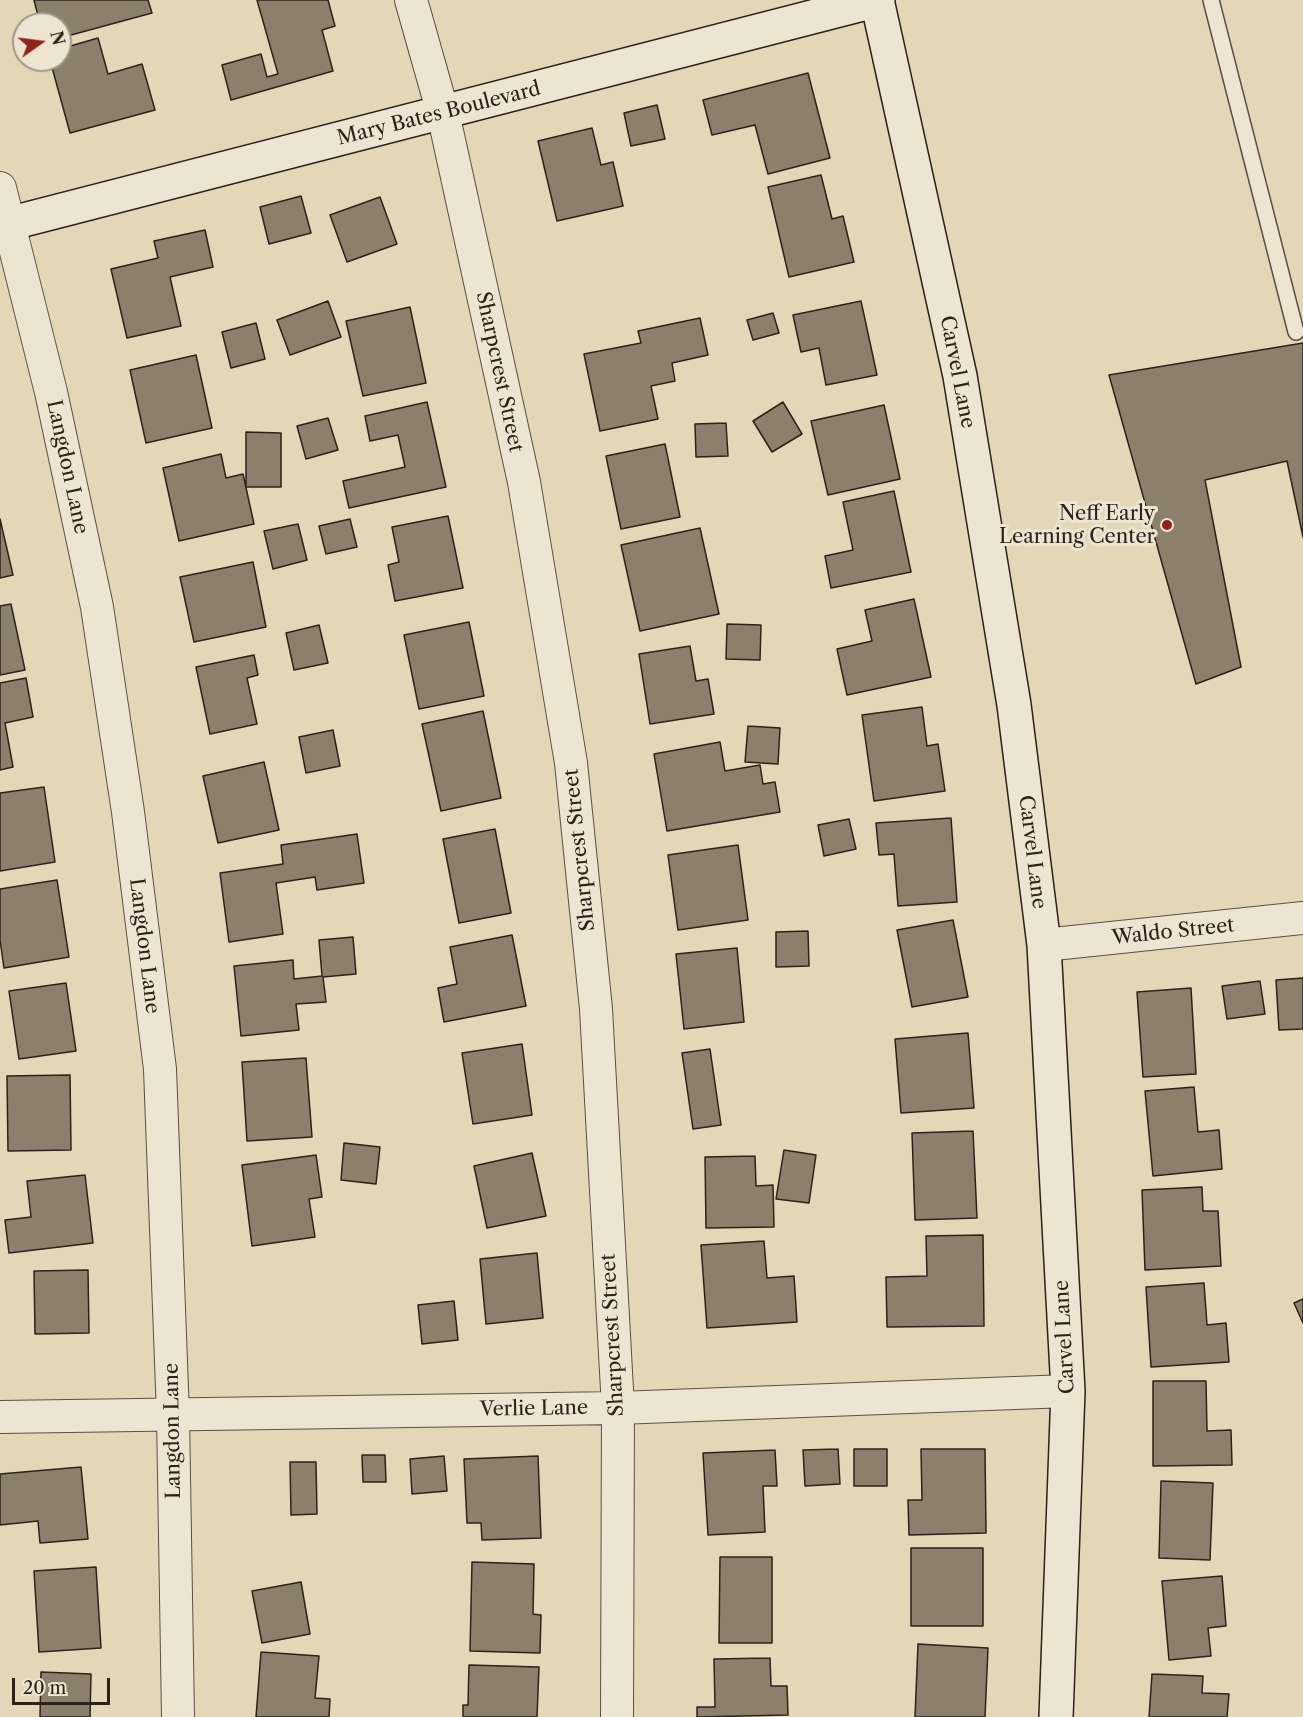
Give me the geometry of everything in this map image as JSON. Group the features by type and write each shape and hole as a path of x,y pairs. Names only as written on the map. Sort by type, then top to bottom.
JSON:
{"street":[{"name":"Sharpcrest Street","path":"411,0 443,113 524,482 571,762 596,1009 618,1408 617,1717"},
{"name":"Mary Bates Boulevard","path":"5,225 877,0"},
{"name":"Carvel Lane","path":"877,0 960,376 1014,705 1044,945 1068,1391 1056,1717"},
{"name":"Langdon Lane","path":"0,188 5,225 51,392 97,608 128,812 160,1069 173,1415 178,1717"},
{"name":"Waldo Street","path":"1044,945 1303,918"},
{"name":"Verlie Lane","path":"0,1417 618,1408 1068,1391"}],"lane":[{"path":"1211,0 1296,332"}],"building":[{"path":"34,0 148,0 152,13 72,35 72,12 37,12"},
{"path":"257,0 328,0 335,26 322,30 333,71 231,100 222,65 261,54 267,77 278,74"},
{"path":"98,38 108,74 142,64 155,110 70,133 53,72 72,72 72,46"},
{"path":"808,73 830,158 768,174 755,125 712,135 703,100"},
{"path":"657,105 665,139 631,146 624,113"},
{"path":"592,128 601,165 613,162 623,206 557,221 538,141"},
{"path":"821,175 832,219 843,216 854,262 789,277 768,187"},
{"path":"301,196 311,233 269,244 260,207"},
{"path":"380,197 397,244 347,262 330,215"},
{"path":"205,230 213,267 170,277 181,326 127,338 111,269 158,258 154,241"},
{"path":"328,301 341,337 290,355 277,320"},
{"path":"861,301 877,375 826,385 819,348 801,352 793,315"},
{"path":"410,307 426,383 363,396 346,321"},
{"path":"773,313 779,333 753,340 747,320"},
{"path":"700,318 708,355 672,363 675,381 651,386 658,419 600,431 584,354 641,343 638,331"},
{"path":"256,323 265,359 231,368 222,332"},
{"path":"1303,343 1303,537 1287,461 1205,480 1241,667 1196,684 1109,375"},
{"path":"196,355 212,428 146,443 130,370"},
{"path":"427,402 446,487 349,508 343,481 405,467 398,435 370,441 365,416"},
{"path":"783,402 802,434 772,452 753,421"},
{"path":"884,405 900,479 828,495 811,421"},
{"path":"328,418 338,450 306,459 297,426"},
{"path":"726,423 728,456 696,457 695,424"},
{"path":"246,432 281,433 281,487 246,487"},
{"path":"665,444 680,517 621,529 606,456"},
{"path":"221,454 226,478 243,474 254,524 179,541 163,468"},
{"path":"894,491 911,572 831,588 825,556 853,550 843,502"},
{"path":"448,516 463,588 395,601 388,565 399,562 392,527"},
{"path":"0,519 13,575 0,578"},
{"path":"350,519 357,547 326,554 319,526"},
{"path":"298,524 307,560 273,569 264,531"},
{"path":"700,528 719,614 640,631 621,545"},
{"path":"253,562 266,627 194,642 180,577"},
{"path":"914,599 931,677 847,695 837,649 872,641 865,610"},
{"path":"11,604 25,670 0,675 0,606"},
{"path":"469,622 484,696 419,709 404,635"},
{"path":"727,624 761,625 760,660 726,659"},
{"path":"319,625 328,663 294,670 286,633"},
{"path":"690,646 696,681 708,679 714,714 650,724 639,654"},
{"path":"254,655 258,675 247,678 257,724 210,734 196,667"},
{"path":"26,678 33,717 5,723 13,767 0,770 0,683"},
{"path":"922,707 927,746 938,744 945,791 874,801 862,715"},
{"path":"483,711 501,798 441,811 422,724"},
{"path":"748,726 780,728 778,764 745,762"},
{"path":"333,730 340,766 306,773 299,737"},
{"path":"720,742 725,771 760,765 763,784 775,782 780,812 667,831 654,754"},
{"path":"264,762 279,830 218,843 203,776"},
{"path":"44,787 55,862 0,871 0,793"},
{"path":"951,818 957,902 898,906 894,854 879,855 876,823"},
{"path":"849,819 856,849 824,856 818,825"},
{"path":"495,829 511,913 459,923 443,839"},
{"path":"357,834 364,883 317,890 315,877 276,883 283,934 229,942 220,873 283,864 281,845"},
{"path":"738,845 748,920 678,930 668,855"},
{"path":"57,880 69,957 4,968 0,940 0,889"},
{"path":"953,920 968,997 912,1007 897,930"},
{"path":"808,931 809,966 776,967 776,932"},
{"path":"512,935 526,1006 444,1022 438,988 457,984 450,947"},
{"path":"353,937 356,974 323,977 326,1002 296,1004 299,1030 241,1036 234,966 293,960 294,979 322,976 319,940"},
{"path":"737,948 744,1022 684,1029 676,954"},
{"path":"1303,978 1303,1029 1279,1030 1276,980"},
{"path":"1260,981 1265,1014 1227,1019 1222,986"},
{"path":"66,983 76,1051 19,1059 9,991"},
{"path":"1191,988 1196,1074 1143,1077 1137,992"},
{"path":"968,1033 974,1108 901,1113 895,1039"},
{"path":"522,1044 532,1115 473,1124 462,1053"},
{"path":"710,1049 721,1125 693,1129 682,1053"},
{"path":"306,1058 312,1137 247,1141 242,1062"},
{"path":"70,1075 71,1150 8,1151 7,1076"},
{"path":"1194,1087 1198,1132 1219,1130 1222,1169 1153,1176 1145,1091"},
{"path":"973,1131 977,1218 915,1220 912,1133"},
{"path":"344,1143 380,1147 376,1184 341,1180"},
{"path":"784,1150 816,1155 809,1203 776,1199"},
{"path":"532,1153 546,1216 487,1228 474,1166"},
{"path":"316,1155 322,1197 309,1199 315,1237 252,1246 242,1165"},
{"path":"755,1156 756,1186 773,1185 774,1227 706,1228 705,1157"},
{"path":"85,1175 93,1243 9,1253 5,1220 31,1217 27,1181"},
{"path":"1202,1187 1203,1211 1218,1211 1221,1266 1145,1270 1142,1190"},
{"path":"983,1235 984,1326 887,1327 886,1277 927,1276 926,1236"},
{"path":"764,1241 767,1278 794,1276 797,1322 707,1328 701,1245"},
{"path":"537,1253 543,1318 486,1324 480,1259"},
{"path":"88,1270 89,1333 35,1334 34,1271"},
{"path":"1204,1283 1207,1325 1226,1323 1229,1362 1151,1367 1146,1287"},
{"path":"1303,1299 1303,1323 1294,1303"},
{"path":"454,1301 458,1340 422,1344 418,1305"},
{"path":"1153,1381 1206,1381 1207,1431 1231,1430 1232,1465 1153,1466"},
{"path":"838,1449 840,1484 805,1486 803,1450"},
{"path":"854,1449 887,1449 887,1486 854,1486"},
{"path":"921,1449 985,1449 986,1533 909,1535 908,1500 922,1500"},
{"path":"775,1450 777,1486 763,1486 765,1532 708,1535 703,1453"},
{"path":"362,1455 385,1455 386,1482 363,1482"},
{"path":"444,1456 447,1491 412,1494 410,1459"},
{"path":"538,1456 541,1538 482,1540 481,1523 467,1523 464,1459"},
{"path":"290,1462 316,1462 317,1514 291,1515"},
{"path":"81,1467 88,1539 40,1543 38,1521 0,1525 0,1474"},
{"path":"1161,1481 1213,1483 1210,1560 1159,1558"},
{"path":"911,1548 983,1548 983,1626 911,1626"},
{"path":"720,1557 772,1557 772,1643 719,1643"},
{"path":"472,1562 534,1564 533,1614 541,1615 540,1653 470,1651"},
{"path":"96,1567 101,1648 39,1652 34,1571"},
{"path":"1222,1576 1226,1626 1208,1628 1211,1656 1169,1660 1162,1581"},
{"path":"301,1582 310,1634 262,1643 252,1591"},
{"path":"918,1644 988,1648 985,1717 915,1717"},
{"path":"261,1652 319,1656 315,1698 330,1699 329,1717 256,1717"},
{"path":"770,1658 771,1686 787,1686 788,1715 697,1717 697,1707 715,1707 714,1659"},
{"path":"469,1665 539,1667 537,1717 463,1717 463,1705 468,1705"},
{"path":"41,1672 91,1674 90,1717 40,1717"},
{"path":"1152,1674 1203,1676 1202,1693 1229,1694 1227,1717 1149,1717"}],"place":[{"name":"Neff Early Learning Center","path":"1167,525"}]}
